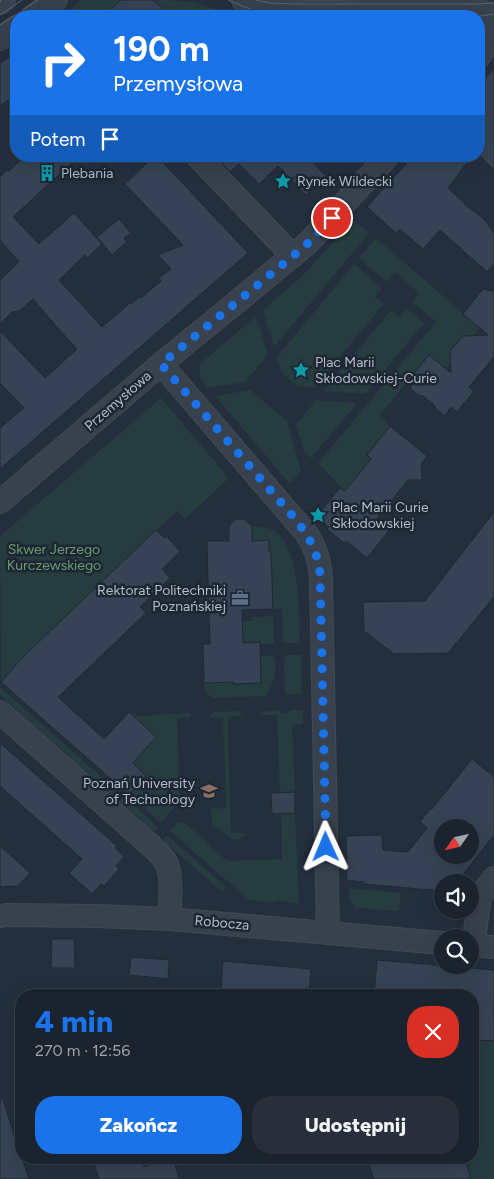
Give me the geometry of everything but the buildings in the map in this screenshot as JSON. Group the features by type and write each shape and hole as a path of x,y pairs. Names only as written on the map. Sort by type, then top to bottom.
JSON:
{"street":[{"path":"0,3 4,0"},
{"path":"42,10 56,0"},
{"path":"243,0 275,10"},
{"path":"485,48 492,27 488,10"},
{"path":"203,162 293,256"},
{"name":"Przemysłowa","path":"0,502 161,364 307,244 382,162"},
{"path":"161,364 306,533 318,557 320,573 328,932"},
{"path":"0,712 158,852 165,861 169,873 169,919"},
{"path":"479,946 480,896 494,878"},
{"name":"Robocza","path":"0,916 96,916 169,919 434,942"}],"green space":[{"path":"81,0 121,0 110,10 73,10 74,5"},
{"path":"151,0 189,2 214,10 162,10"},
{"path":"353,220 369,233 274,347 263,310 301,277"},
{"path":"376,238 480,328 468,342 461,336 450,349 450,351 458,355 446,369 429,355 379,416 390,426 367,455 371,459 345,491 318,463 436,322 412,302 419,293 395,273 387,282 359,258"},
{"path":"354,264 382,288 375,297 384,304 314,388 298,386 282,373 277,357"},
{"path":"407,309 424,323 365,394 324,391 391,310 399,317"},
{"path":"256,316 268,355 245,382 208,388 200,378 200,364"},
{"path":"250,390 287,421 301,471 290,484 215,396"},
{"name":"Skwer Jerzego Kurczewskiego","path":"161,398 229,478 185,519 177,511 23,657 1,682 0,536"},
{"path":"316,400 357,403 311,458 304,452 296,424"},
{"path":"252,526 275,531 290,552 299,599 300,643 283,643 282,609 273,609 269,541 252,541"},
{"path":"273,616 274,644 260,644 260,642 243,643 243,621 252,621 252,617"},
{"path":"287,655 301,655 302,694 285,695 284,659"},
{"path":"261,656 273,656 276,666 267,696 213,698 208,695 204,688 204,683 261,683"},
{"path":"0,687 158,827 154,832 0,695"},
{"path":"278,710 281,713 287,713 291,710 303,710 303,724 292,725 295,792 280,792 277,715 260,715 264,711"},
{"path":"238,711 243,716 228,717 231,833 246,833 240,839 233,840 212,824 211,809 226,808 223,717 209,717 214,712"},
{"path":"129,712 139,716 187,713 192,717 177,718 180,795 194,795 190,801 179,802 161,823 129,795 146,776 133,763"},
{"path":"295,813 299,904 275,900 275,902 249,900 170,831 178,822 184,822 227,861 282,859 281,814"},
{"path":"167,835 227,888 221,891 163,840"},
{"path":"349,888 401,893 399,911 355,908 350,900"},
{"path":"479,1040 494,1041 494,1179 471,1179 467,1164 479,1164"}],"tram line":[{"path":"0,15 22,0"},
{"path":"23,10 38,0"},
{"path":"228,0 254,10"},
{"path":"256,0 270,3 294,4 494,3"},
{"path":"485,15 494,14"},
{"path":"0,25 10,18"}],"place":[{"name":"Plebania","path":"47,173"},
{"name":"Rynek Wildecki","path":"283,181"},
{"name":"Plac Marii Skłodowskiej-Curie","path":"301,370"},
{"name":"Plac Marii Curie Skłodowskiej","path":"318,515"},
{"name":"Rektorat Politechniki Poznańskiej","path":"240,598"},
{"name":"Poznań University of Technology","path":"209,791"}],"route":[{"path":"326,847 320,573 316,551 306,533 291,514 161,364 293,256 332,218"}]}
